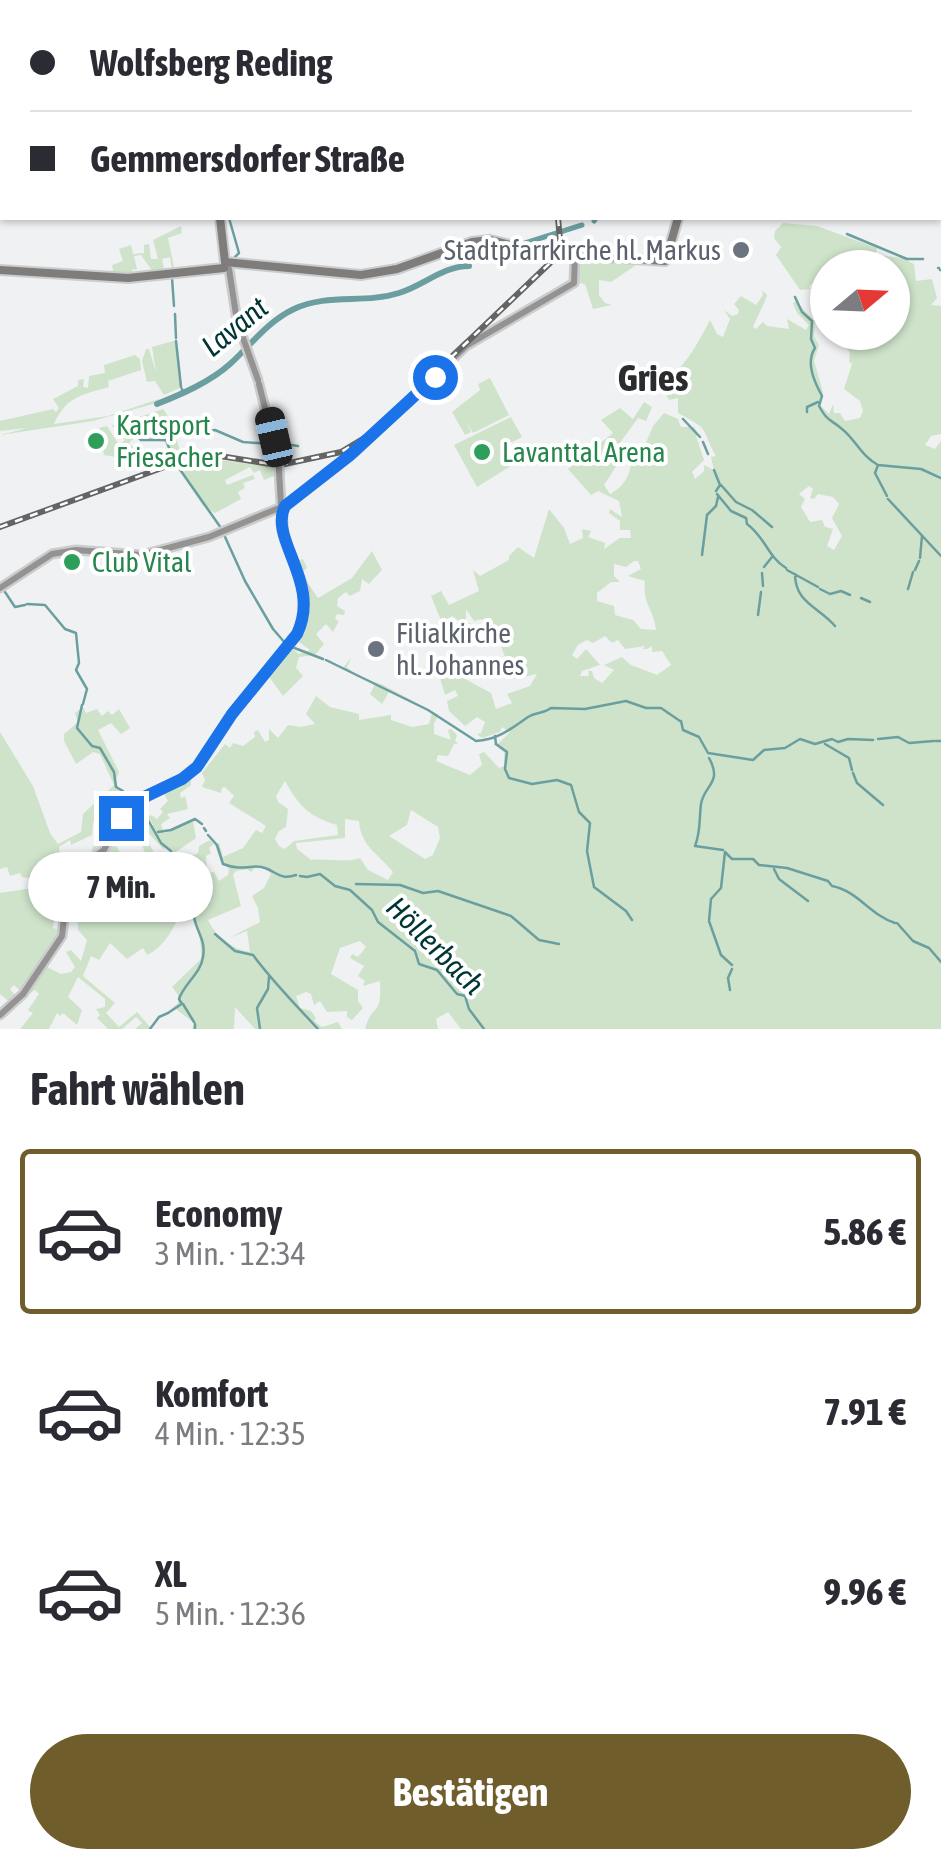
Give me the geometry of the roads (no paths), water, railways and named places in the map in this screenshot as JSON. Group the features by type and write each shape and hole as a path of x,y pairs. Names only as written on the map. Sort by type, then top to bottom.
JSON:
{"main road":[{"path":"0,186 0,208"},
{"path":"0,1016 23,994 62,936 67,890 75,872 102,852 118,822 135,802 182,779 197,767 232,714 297,634 303,620 305,596 284,536 278,460 259,382 244,342 220,220"},
{"path":"0,270 128,278 226,264 361,275 397,269 475,241 497,240 575,255 666,257 678,220"},
{"path":"0,588 41,559 63,550 140,555 223,532 281,507 349,456 466,346 574,284 575,255"}],"waterway":[{"path":"230,220 239,253 233,259"},
{"path":"522,244 582,225"},
{"path":"847,234 907,259 923,259"},
{"name":"Lavant","path":"157,404 214,376 294,309 320,301 399,293 450,269 469,266"},
{"path":"172,278 174,306"},
{"path":"795,297 812,321 815,348 811,366 822,396 819,406 878,465 875,473 887,496"},
{"path":"175,314 176,338"},
{"path":"176,341 181,387"},
{"path":"807,412 807,407 818,402"},
{"path":"118,418 141,440 166,440 183,428 215,430 243,442 272,444"},
{"path":"683,419 700,437"},
{"path":"166,440 174,461 221,528 245,581 286,644"},
{"path":"703,442 708,454"},
{"path":"278,443 298,446"},
{"path":"878,465 921,469 941,478"},
{"path":"714,470 720,485 716,491"},
{"path":"721,485 736,502 772,527"},
{"path":"717,494 731,511 746,518 786,568"},
{"path":"702,555 707,515 718,497"},
{"path":"888,499 941,556"},
{"path":"920,558 922,536"},
{"path":"764,567 772,557"},
{"path":"915,570 919,561"},
{"path":"787,570 818,587"},
{"path":"908,589 913,572"},
{"path":"762,573 763,586"},
{"path":"795,574 803,598 835,626"},
{"path":"3,589 15,607 25,605"},
{"path":"820,589 850,595"},
{"path":"758,615 761,592"},
{"path":"861,598 870,602"},
{"path":"27,604 45,605 65,629 76,633 76,670 87,689 83,704"},
{"path":"292,647 323,659"},
{"path":"326,660 428,710 476,741 498,736 531,715 551,708 585,709 626,701 661,708 680,721"},
{"path":"82,705 77,728 92,746 100,748 114,772 116,787 133,801"},
{"path":"681,721 683,730 699,737 708,753 753,760 764,750 785,748 800,739 815,744 832,739 873,740"},
{"path":"495,736 496,744 507,752 505,769 509,778 532,784 557,780 571,785 579,812 590,823 587,851 594,887 632,920"},
{"path":"878,739 934,741"},
{"path":"936,741 941,741"},
{"path":"825,744 849,758 852,770"},
{"path":"709,758 714,773 701,804 695,846 723,850"},
{"path":"853,773 857,783 883,805"},
{"path":"139,803 145,807 148,818"},
{"name":"Höllerbach","path":"158,832 195,819 202,824"},
{"path":"148,820 190,885"},
{"name":"Höllerbach","path":"208,835 217,845 223,864 296,875"},
{"path":"732,965 721,955 709,921 711,899 721,888 725,852 732,859 753,859 759,865 787,868 828,881 895,923"},
{"path":"774,869 779,879 808,901"},
{"name":"Höllerbach","path":"300,876 320,874 335,886 350,890 372,910 378,922 415,951 419,964 437,970 457,994 465,996 469,1009 484,1029"},
{"path":"356,884 400,885 423,893 438,891 511,916 539,940 559,944"},
{"path":"182,1004 179,999 202,963 204,951 193,914 197,893 191,887"},
{"path":"897,923 941,962"},
{"path":"215,934 235,951 253,955 318,1029"},
{"path":"730,990 728,978 732,969"},
{"path":"260,1029 257,1008 268,989 269,977"},
{"path":"183,1004 194,1022"},
{"path":"168,1013 180,1005"},
{"path":"150,1029 168,1013"},
{"path":"195,1024 195,1029"}],"railway":[{"path":"280,465 341,452 371,434 550,263 560,240 558,220"},
{"path":"0,527 189,458 220,456 277,465"}],"place":[{"name":"Stadtpfarrkirche hl. Markus","path":"741,250"},
{"name":"Kartsport Friesacher","path":"96,441"},
{"name":"Lavanttal Arena","path":"482,452"},
{"name":"Club Vital","path":"72,562"},
{"name":"Filialkirche hl. Johannes","path":"376,649"}],"district":[{"name":"Gries","path":"653,378"}]}
